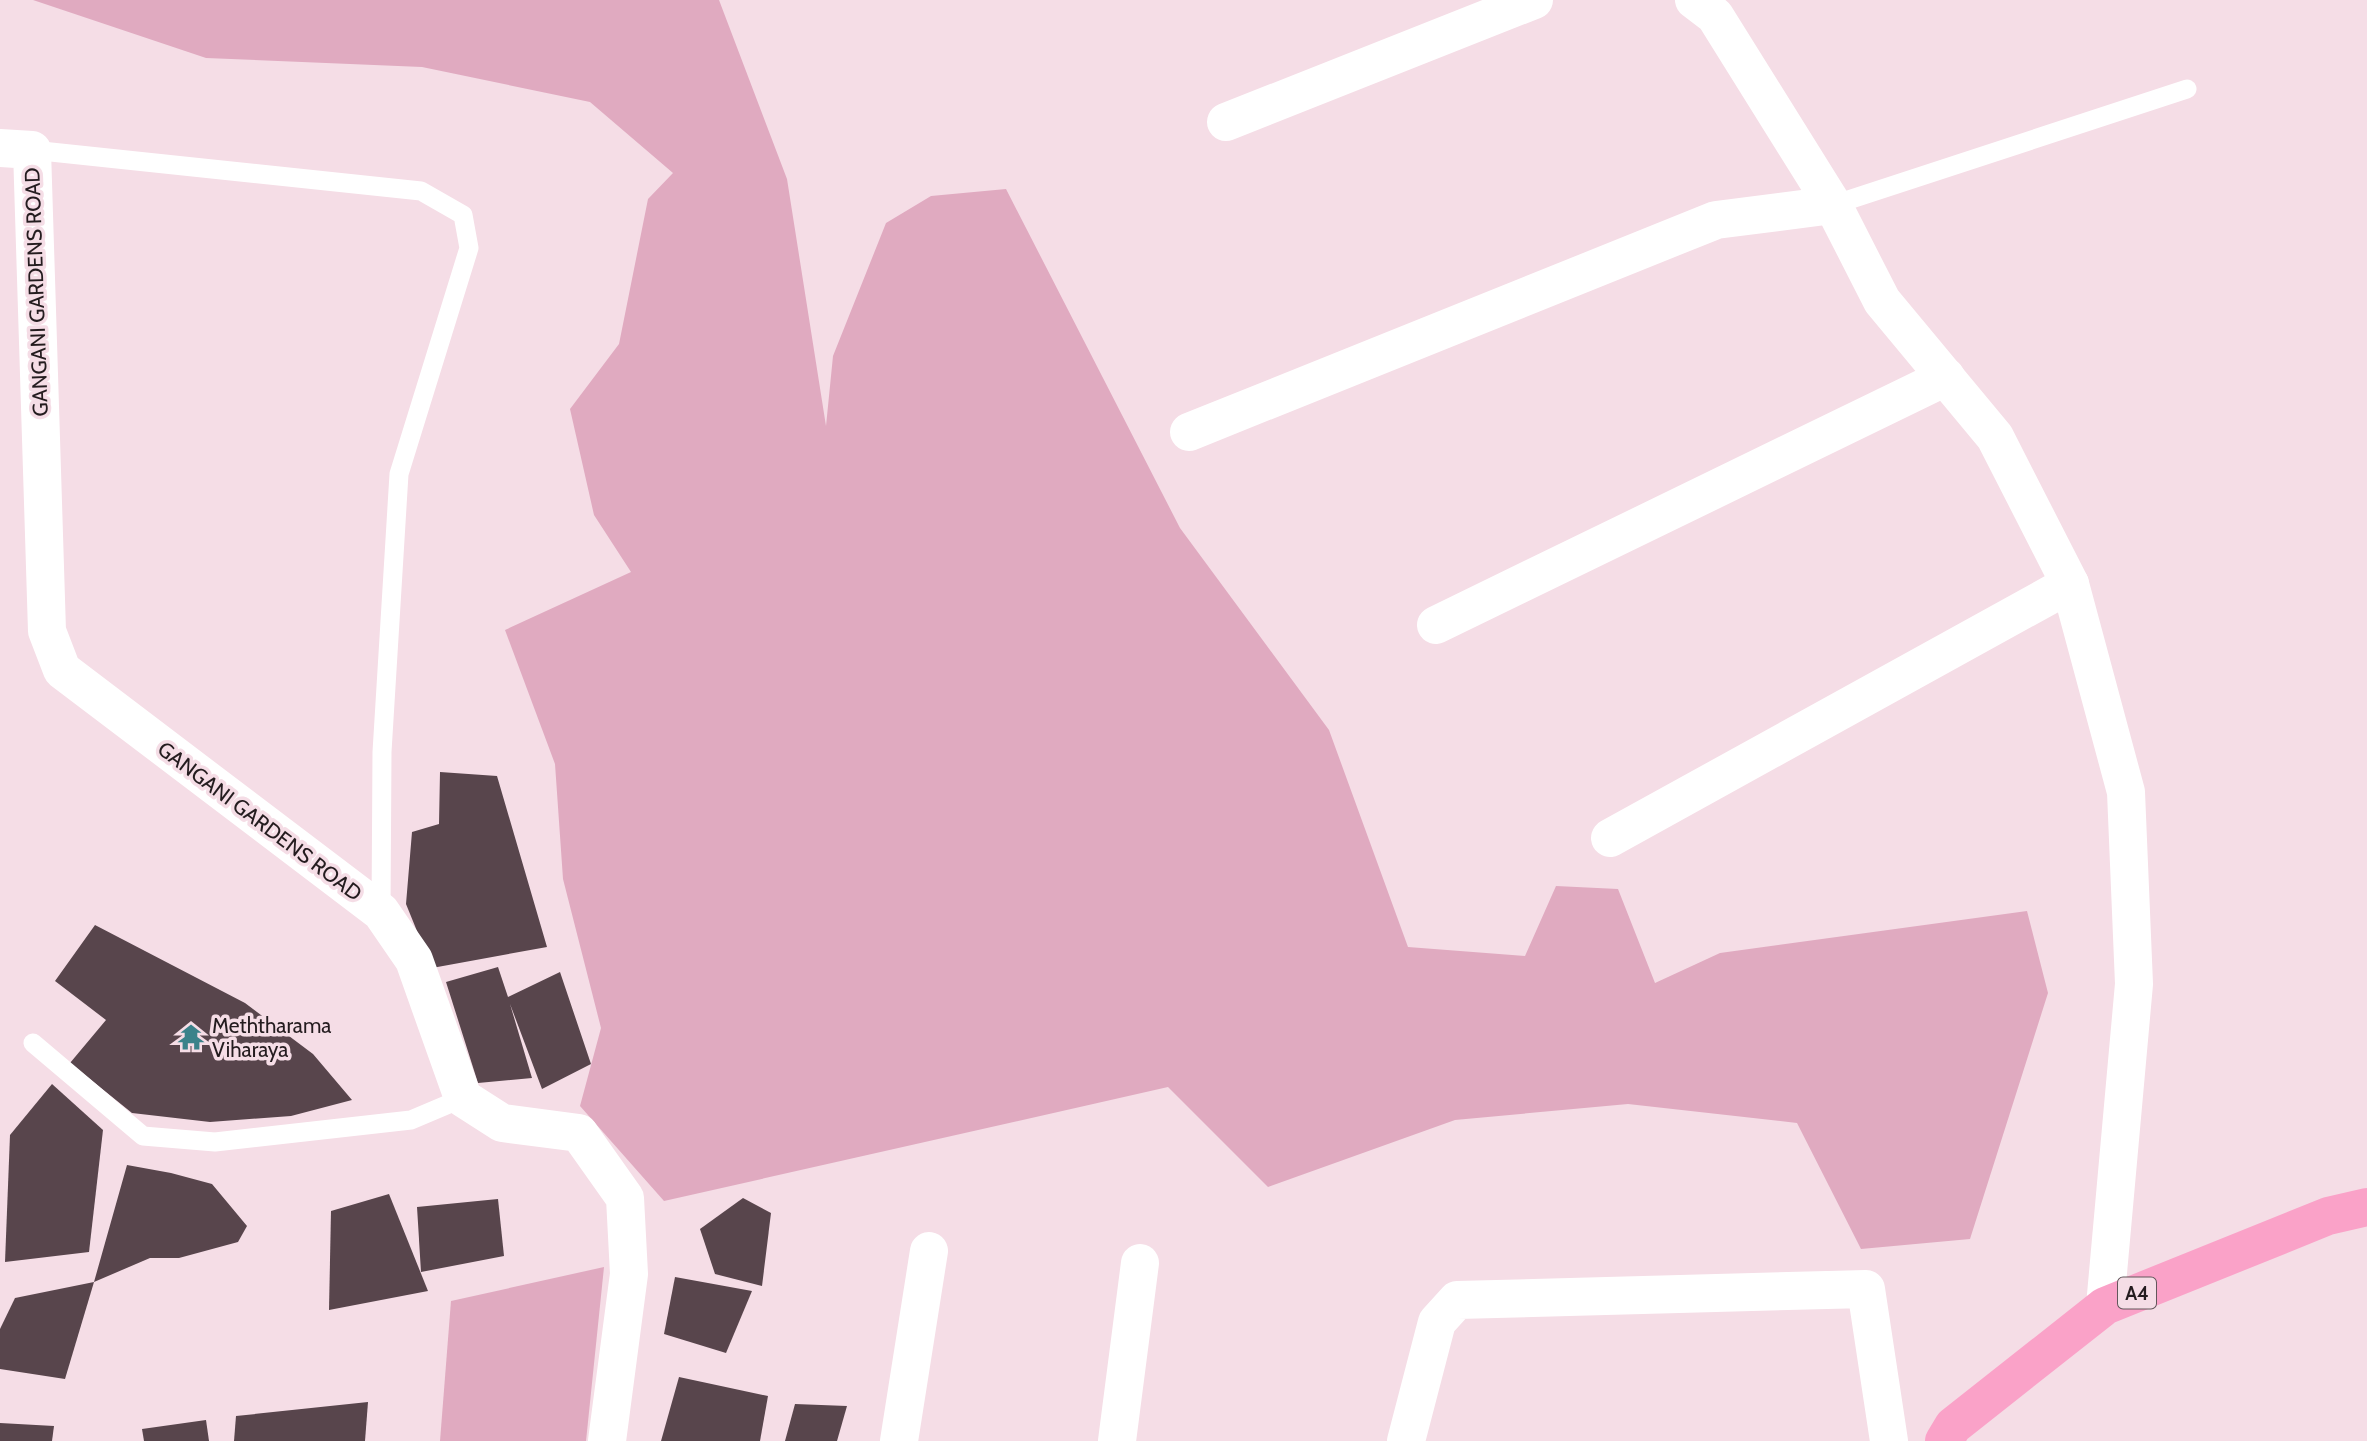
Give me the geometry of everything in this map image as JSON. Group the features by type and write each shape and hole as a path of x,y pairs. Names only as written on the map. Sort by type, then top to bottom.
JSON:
{"highway":[{"name":"A4","path":"1944,1441 1953,1426 2105,1306 2328,1216 2367,1207"}],"street":[{"path":"1226,122 1534,0"},
{"path":"1693,0 1715,16 1833,205 1882,301 1995,438 2070,584 2126,792 2127,806 2134,984 2105,1306"},
{"name":"GANGANI GARDENS ROAD","path":"16,149 47,631 62,670 381,912 414,960 463,1097"},
{"path":"1189,432 1716,220 1833,205"},
{"path":"1436,625 1946,377"},
{"path":"1610,838 2070,584"},
{"path":"463,1097 502,1123 579,1133 625,1198 629,1275 607,1441"},
{"path":"899,1441 929,1251"},
{"path":"1117,1441 1140,1263"},
{"path":"1406,1441 1437,1322 1457,1300 1866,1289 1889,1441"}],"lane":[{"path":"1833,205 2187,89"},
{"path":"16,149 421,191 463,215 469,248 399,474 382,752 381,912"},
{"path":"33,1043 143,1136 215,1142 411,1120 463,1097"}],"shaded area":[{"path":"33,0 719,0 787,179 826,426 833,356 886,223 931,196 1006,189 1180,528 1329,730 1408,947 1525,956 1556,886 1618,889 1655,983 1720,953 2027,911 2048,993 1970,1239 1861,1249 1797,1123 1628,1104 1455,1120 1268,1187 1168,1087 664,1201 580,1106 601,1028 563,879 555,764 505,630 631,572 594,515 570,409 619,344 648,199 673,173 590,102 422,67 206,58"},
{"path":"604,1267 586,1441 440,1441 451,1301"}],"building":[{"path":"440,772 497,776 547,947 432,968 406,904 412,832 439,824"},
{"name":"Meththarama Viharaya","path":"95,925 245,1003 313,1054 352,1100 291,1116 210,1122 132,1113 70,1063 106,1020 55,981"},
{"path":"498,967 508,997 560,972 591,1064 542,1089 510,1004 532,1078 478,1083 446,982"},
{"path":"52,1084 103,1130 89,1252 5,1262 10,1135"},
{"path":"127,1165 212,1184 247,1226 238,1242 179,1258 150,1258 94,1282"},
{"path":"389,1194 428,1291 329,1310 331,1211"},
{"path":"743,1198 771,1213 762,1286 715,1274 700,1229"},
{"path":"498,1199 504,1256 421,1272 417,1207"},
{"path":"675,1277 752,1291 726,1353 664,1334"},
{"path":"94,1282 65,1379 0,1369 0,1329 15,1298"},
{"path":"679,1377 768,1396 760,1441 661,1441"},
{"path":"368,1402 365,1441 234,1441 236,1416"},
{"path":"795,1404 847,1406 837,1441 785,1441"},
{"path":"206,1420 209,1441 144,1441 142,1429"},
{"path":"0,1423 54,1426 52,1441 0,1441"}],"place":[{"name":"Meththarama Viharaya","path":"191,1037"}]}
